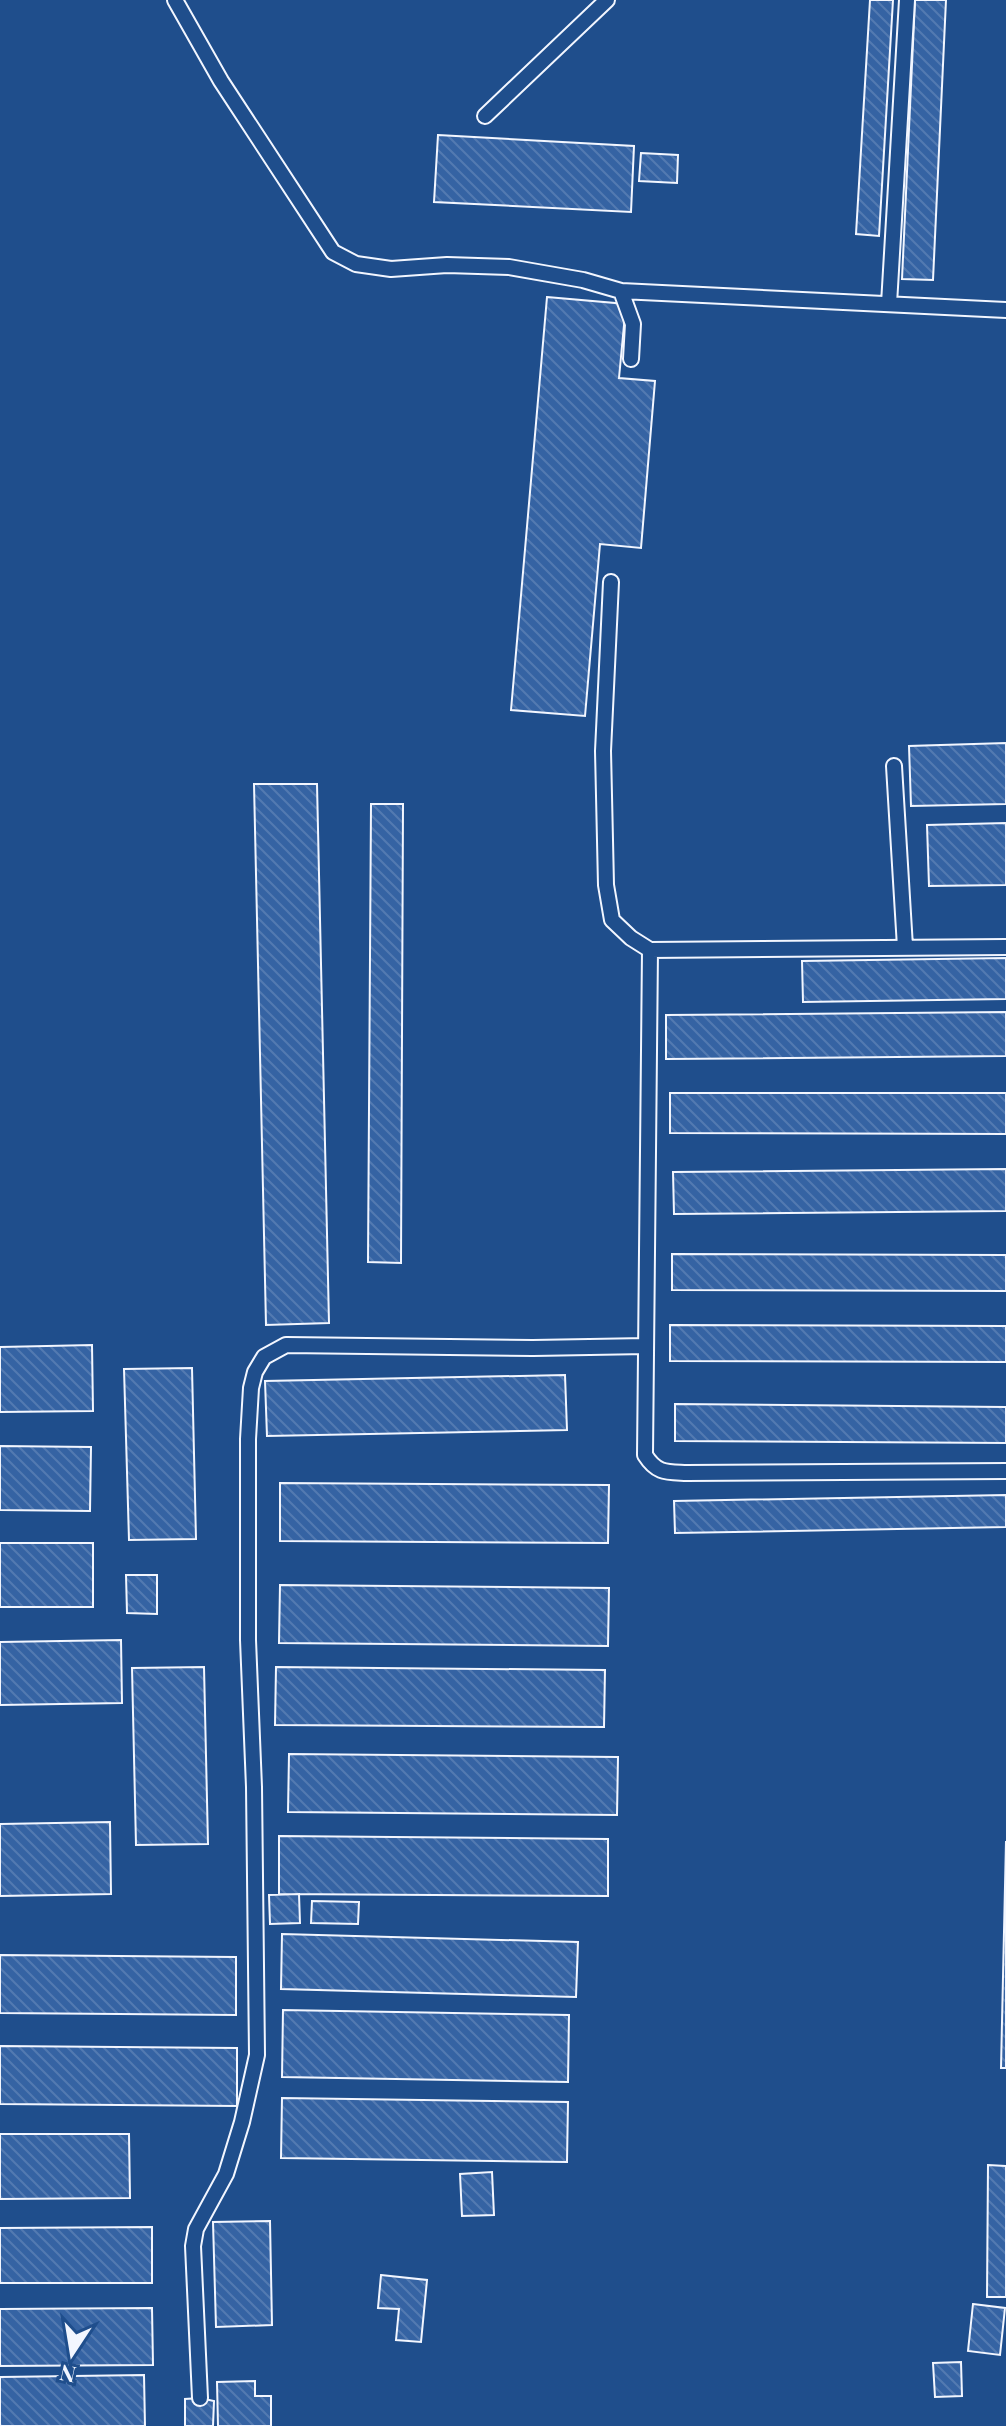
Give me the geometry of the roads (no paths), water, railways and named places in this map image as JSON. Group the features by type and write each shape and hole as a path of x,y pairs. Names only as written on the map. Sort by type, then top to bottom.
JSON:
{"lane":[{"path":"175,0 221,81 333,252 356,264 391,269 447,265 509,267 583,280 621,291 1006,310"},
{"path":"485,116 607,0"},
{"path":"889,304 907,0"},
{"path":"621,291 633,324 631,359"},
{"path":"611,582 603,751 606,885 612,920 631,938 650,950 1006,947"},
{"path":"894,766 905,947"},
{"path":"650,950 645,1455 652,1466 662,1472 1006,1471"},
{"path":"200,2398 193,2246 196,2229 226,2174 257,2055 254,1787 248,1640 248,1439 255,1372 264,1357 286,1345 646,1346"}]}
